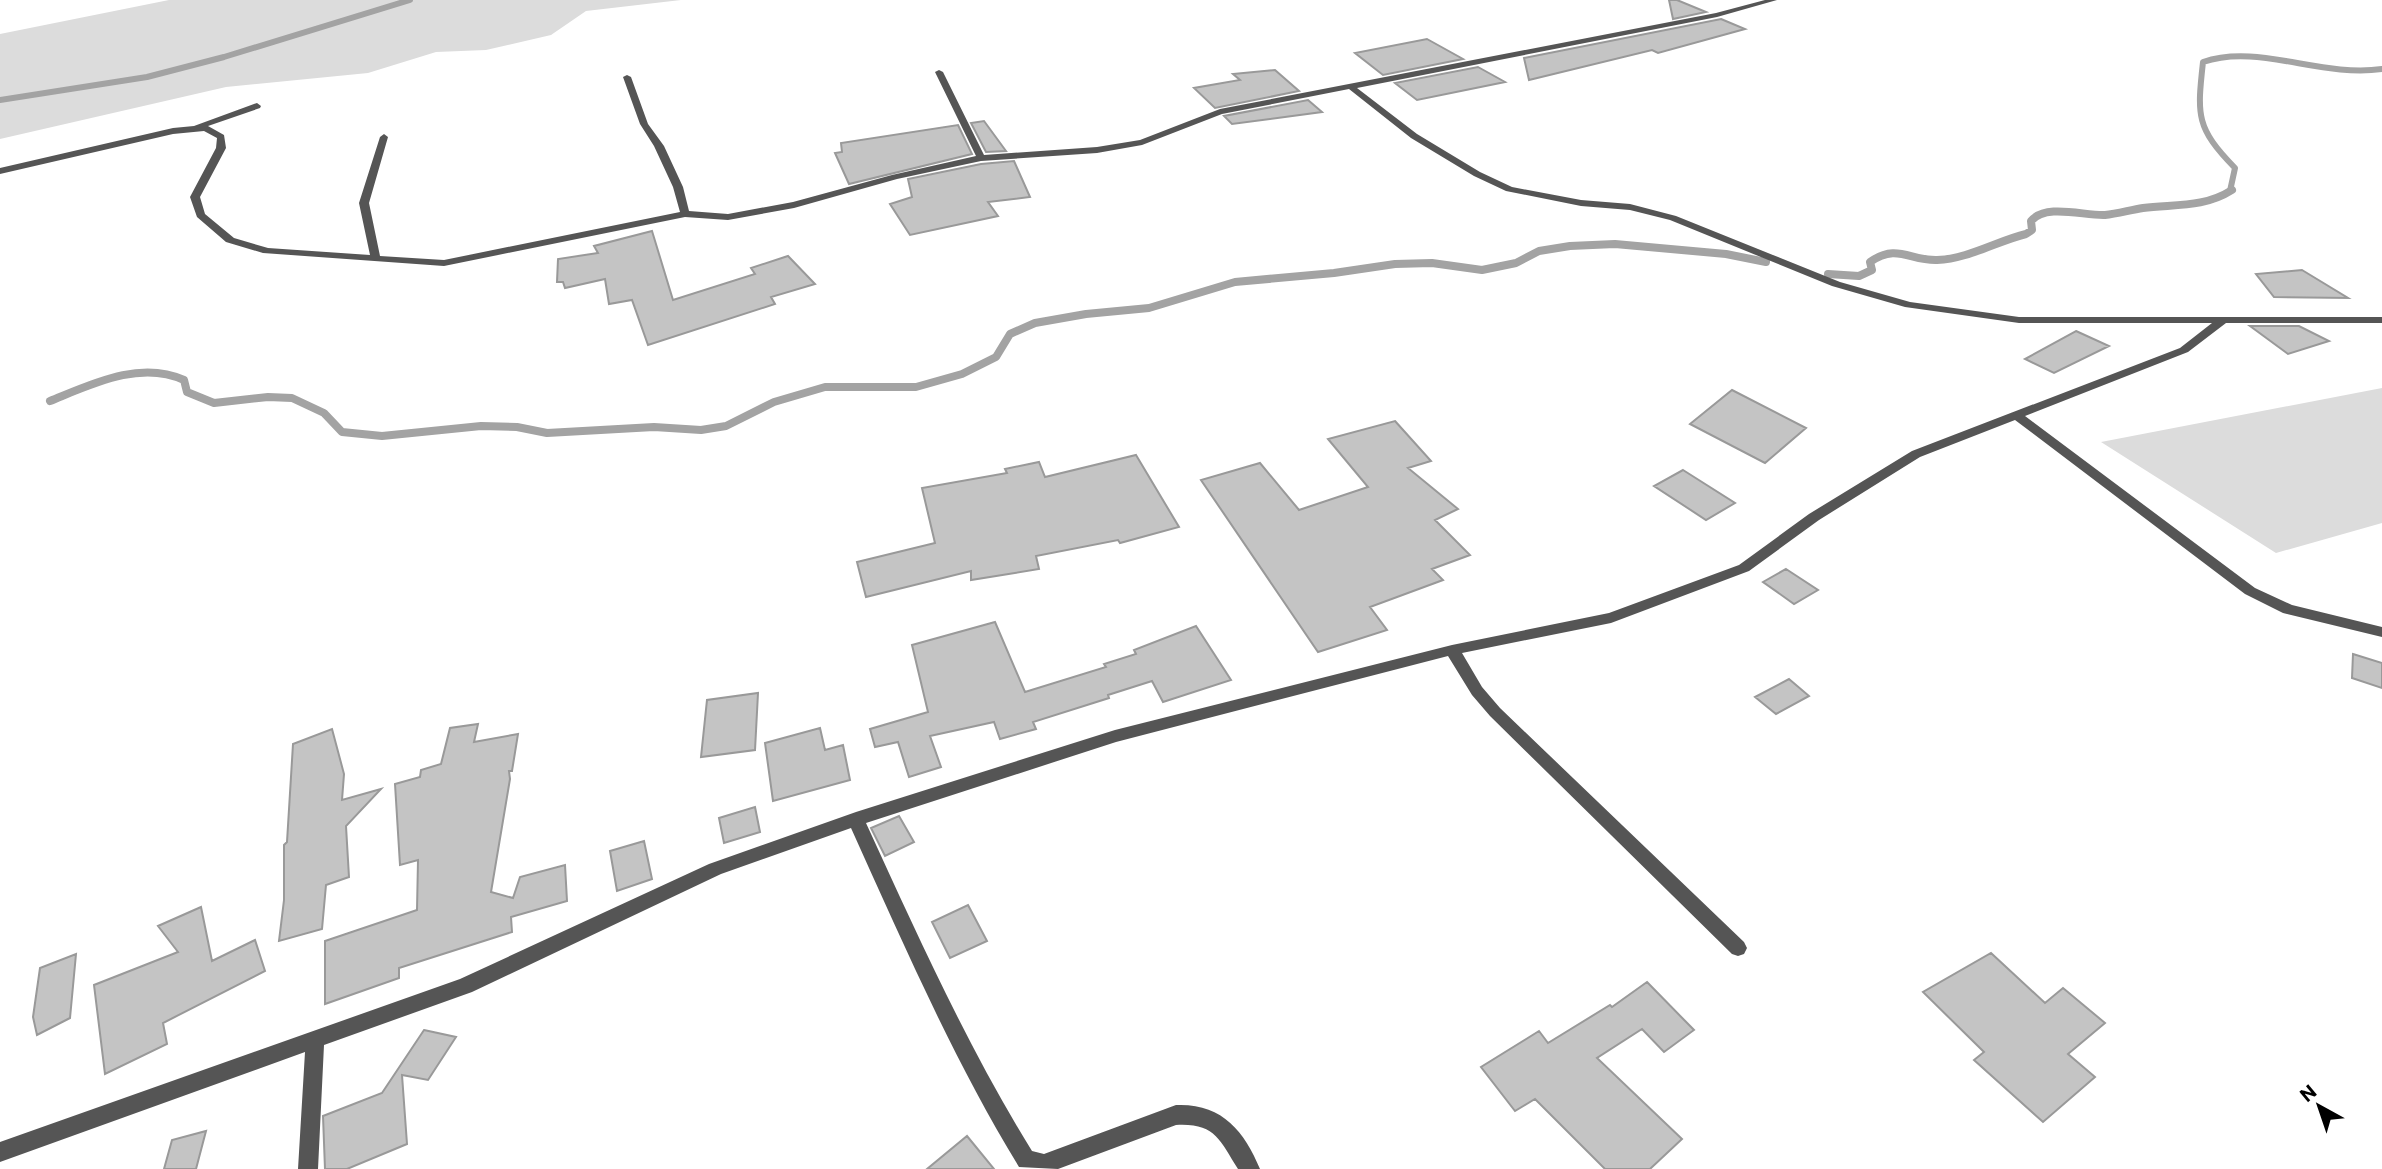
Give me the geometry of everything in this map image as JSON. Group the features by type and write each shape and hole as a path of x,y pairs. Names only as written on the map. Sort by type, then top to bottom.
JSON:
{"street":[{"path":"197,128 215,131 221,137 222,148 195,197 200,215 230,240 267,250 444,263 685,214 727,217 794,205 895,177 981,158 1097,150 1142,142 1220,112 1717,15 1773,0"},
{"path":"939,72 981,158"},
{"path":"627,77 644,124 659,146 678,187 685,214"},
{"path":"1350,86 1414,136 1477,174 1508,189 1581,203 1630,206 1673,218 1836,284 1909,305 2019,320 2382,320"},
{"path":"0,171 162,133 197,128 257,106"},
{"path":"376,258 364,203 384,137"},
{"path":"0,1152 465,986 715,869 856,819 1115,736 1452,650 1611,618 1744,568 1814,517 1916,454 2183,350 2222,321"},
{"path":"2017,416 2250,591 2288,609 2382,632"},
{"path":"1452,650 1477,691 1494,712 1738,948"},
{"path":"856,819 924,970 993,1106 1026,1160 1044,1164 1176,1115 1192,1112 1214,1119 1250,1169"},
{"path":"308,1169 315,1040"}],"shaded area":[{"path":"169,0 681,0 586,11 551,35 486,50 436,52 368,73 226,87 0,139 0,34"},
{"path":"2382,388 2382,523 2276,553 2101,442"}],"building":[{"path":"1669,0 1677,0 1706,12 1673,19"},
{"path":"1721,19 1745,29 1658,53 1652,50 1529,80 1524,58"},
{"path":"1427,39 1463,59 1383,75 1355,53"},
{"path":"1478,67 1505,82 1417,100 1395,83"},
{"path":"1275,70 1299,91 1215,108 1194,88 1240,80 1233,74"},
{"path":"1308,100 1322,112 1232,124 1224,116"},
{"path":"984,121 1006,151 986,152 971,123"},
{"path":"958,125 972,154 849,184 835,153 842,152 841,143"},
{"path":"1014,161 1030,197 988,202 998,216 910,235 890,204 912,197 908,179 981,164"},
{"path":"652,231 673,300 755,274 751,268 788,256 815,284 771,297 775,304 648,345 632,300 609,304 605,279 565,288 563,282 557,282 558,259 598,253 594,246"},
{"path":"2302,270 2348,298 2274,297 2256,274"},
{"path":"2250,326 2299,326 2329,341 2288,354"},
{"path":"2076,331 2109,346 2054,373 2025,359"},
{"path":"1732,390 1806,428 1765,463 1690,424"},
{"path":"1395,421 1431,461 1408,468 1458,509 1435,520 1470,555 1432,569 1443,580 1370,607 1387,630 1318,652 1201,480 1260,463 1299,510 1368,487 1328,439"},
{"path":"1136,455 1179,527 1120,543 1118,540 1036,556 1039,569 971,580 971,571 866,597 857,562 935,543 922,488 1007,473 1005,469 1039,462 1045,477"},
{"path":"1683,470 1735,503 1706,520 1654,486"},
{"path":"1786,569 1818,590 1794,604 1763,582"},
{"path":"995,622 1025,692 1106,667 1104,664 1136,654 1134,650 1196,626 1231,680 1163,702 1152,681 1033,722 1036,729 1000,739 994,722 930,736 941,767 909,777 898,742 875,747 870,729 928,712 912,645"},
{"path":"2353,654 2382,663 2382,688 2352,678"},
{"path":"1789,679 1809,696 1776,714 1755,697"},
{"path":"758,693 755,750 701,757 707,700"},
{"path":"478,724 474,742 518,734 512,771 509,771 510,779 491,892 513,898 520,877 565,865 567,901 511,917 512,932 399,968 399,978 325,1004 325,941 417,910 418,860 400,865 395,784 420,777 421,770 441,764 450,728"},
{"path":"820,728 825,750 843,745 850,780 773,801 765,743"},
{"path":"332,729 344,774 342,800 381,789 346,826 349,877 326,885 322,929 279,941 293,744"},
{"path":"755,807 760,832 724,843 719,818"},
{"path":"899,816 914,842 885,856 871,828"},
{"path":"644,841 652,879 617,891 610,851"},
{"path":"968,905 987,941 950,958 932,922"},
{"path":"201,907 212,961 255,940 265,971 163,1023 167,1044 105,1074 94,985 178,952 158,926"},
{"path":"1991,953 2045,1003 2063,988 2105,1023 2068,1054 2095,1077 2043,1122 1974,1060 1984,1052 1923,992"},
{"path":"76,954 70,1018 37,1035 33,1017 40,968"},
{"path":"1647,982 1694,1030 1664,1052 1642,1029 1597,1058 1682,1139 1650,1169 1605,1169 1535,1099 1515,1111 1481,1067 1539,1031 1548,1043 1610,1005 1612,1007"},
{"path":"424,1030 456,1037 428,1080 402,1075 407,1144 347,1169 325,1169 323,1116 382,1093"},
{"path":"206,1131 196,1169 164,1169 172,1140"},
{"path":"967,1136 994,1169 927,1169"}],"waterway":[{"path":"0,100 147,77 224,57 410,0"},
{"path":"2230,191 2235,168 2213,142 2202,120 2200,96 2203,62 2246,56 2336,69 2382,69"},
{"path":"1828,274 1859,276 1872,270 1870,262 1888,254 1937,260 1971,253 2026,234 2032,230 2031,221 2055,211 2110,214 2200,203 2232,190"},
{"path":"50,401 116,377 150,372 184,380 187,392 214,403 268,397 292,398 324,413 342,432 382,436 481,426 517,427 547,433 654,427 701,430 726,426 774,402 825,387 916,387 962,374 996,357 1010,334 1035,323 1086,314 1149,308 1235,282 1334,273 1395,264 1432,263 1482,270 1516,263 1539,251 1570,246 1615,244 1726,254 1766,262"}]}
